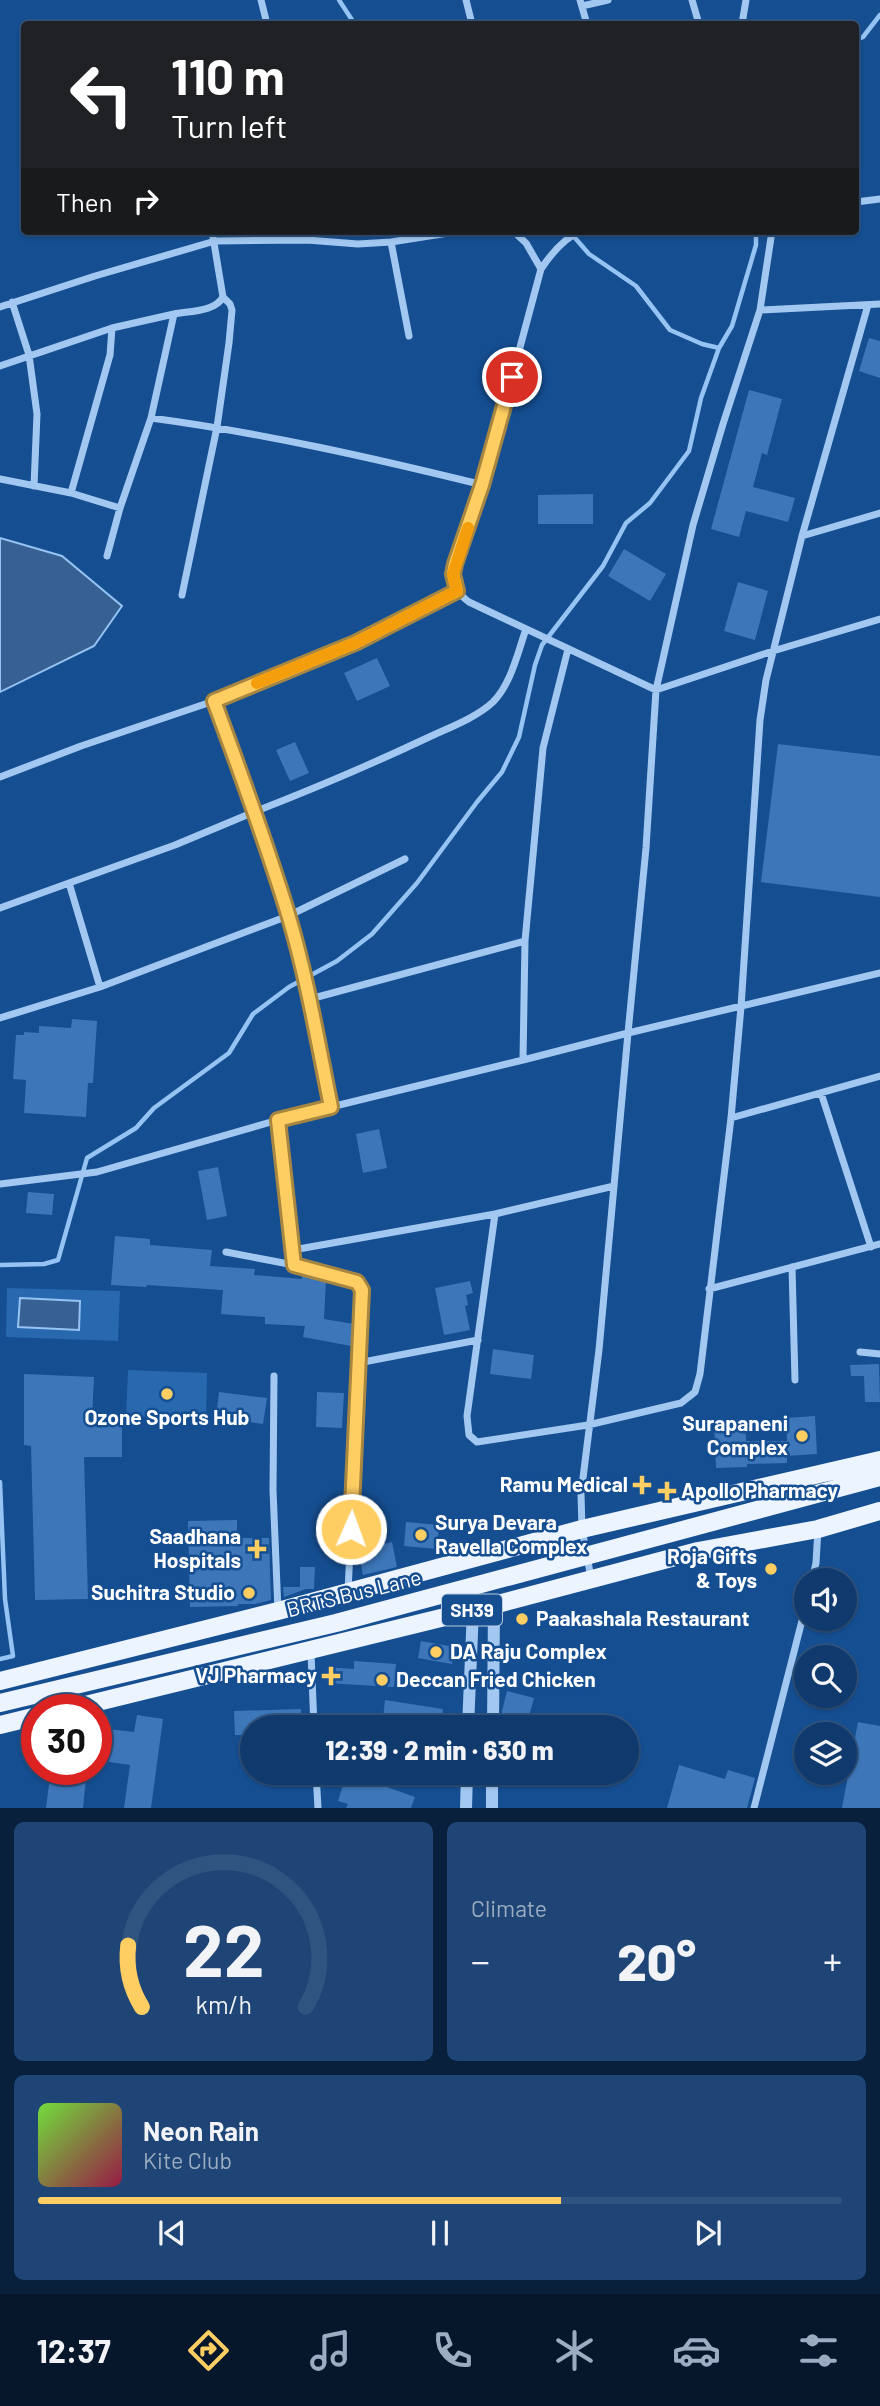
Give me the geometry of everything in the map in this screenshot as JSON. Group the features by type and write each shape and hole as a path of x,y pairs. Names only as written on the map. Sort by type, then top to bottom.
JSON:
{"main road":[{"name":"SH39","path":"0,1681 348,1593 582,1529 880,1461"},
{"name":"BRTS Bus Lane","path":"0,1703 336,1623 880,1477"},
{"name":"SH39","path":"112,1698 494,1605 698,1551 818,1528 880,1511"},
{"path":"0,1725 21,1720"}],"street":[{"path":"261,0 266,21"},
{"path":"466,0 471,21"},
{"path":"586,21 581,3 608,0"},
{"path":"692,0 698,21"},
{"path":"742,21 746,0"},
{"path":"859,202 880,199"},
{"path":"181,595 216,427 232,317 230,304 223,297 213,235"},
{"path":"307,240 308,235"},
{"path":"0,307 215,242 307,240 358,244 436,235"},
{"path":"517,235 526,243 541,269"},
{"path":"575,235 549,257 541,269 482,485 455,564 453,574 457,591 469,602 656,690 880,619"},
{"path":"591,1579 582,1529 582,1494 588,1425 599,1350 646,848 656,690 693,525 760,310 771,235"},
{"path":"391,242 410,335"},
{"path":"0,366 112,328 211,307 223,297"},
{"path":"12,302 29,355 37,414 34,486"},
{"path":"760,310 880,304"},
{"path":"495,1214 467,1416 467,1427 472,1439 484,1442 588,1425 668,1407 691,1397 700,1374 731,1118 760,720 766,680 802,536 868,305"},
{"path":"107,556 120,508 151,418 174,314"},
{"path":"71,493 110,355 112,328"},
{"path":"151,418 216,427 482,485"},
{"path":"0,479 71,493 120,508"},
{"path":"802,536 880,513"},
{"path":"0,777 81,746 214,701 355,643 457,591"},
{"path":"0,908 175,845 358,772 443,731 487,707 500,694 526,629"},
{"path":"523,1060 525,941 543,748 565,647"},
{"path":"214,701 288,916 310,999 331,1107"},
{"path":"0,1018 100,986 288,916 405,859"},
{"path":"69,883 100,986"},
{"path":"310,999 525,941"},
{"path":"0,1184 93,1172 278,1120 880,973"},
{"path":"731,1118 880,1076"},
{"path":"821,1093 871,1247"},
{"path":"278,1120 294,1265"},
{"path":"293,1250 495,1214 614,1186"},
{"path":"709,1289 880,1244"},
{"path":"226,1252 294,1265 353,1281 360,1286 362,1298 348,1593"},
{"path":"792,1267 795,1380"},
{"path":"358,1363 478,1340"},
{"path":"860,1352 880,1354"},
{"path":"274,1376 278,1611"},
{"path":"815,1568 818,1528"},
{"path":"493,1715 494,1605"},
{"path":"469,1715 473,1610"},
{"path":"754,1808 799,1631"},
{"path":"311,1651 314,1715"},
{"path":"317,1785 318,1808"},
{"path":"466,1808 467,1785"},
{"path":"492,1785 492,1808"}],"shaded area":[{"path":"0,538 62,556 122,606 94,646 0,692"},
{"path":"7,1288 120,1291 118,1341 6,1337"},
{"path":"20,1298 80,1301 79,1330 18,1327"},
{"name":"Ozone Sports Hub","path":"128,1370 207,1373 206,1419 126,1416"}],"building":[{"path":"869,338 880,341 880,378 859,371"},
{"path":"749,390 782,399 767,455 762,453 753,487 795,498 788,522 746,511 739,537 711,529"},
{"path":"593,494 593,524 538,524 538,495"},
{"path":"624,549 666,574 650,601 608,576"},
{"path":"738,582 768,591 755,640 724,631"},
{"path":"377,658 390,686 357,701 344,673"},
{"path":"295,742 309,773 290,781 276,750"},
{"path":"778,744 880,756 880,897 761,882"},
{"path":"72,1019 97,1021 93,1083 88,1083 86,1117 24,1113 26,1080 13,1079 16,1035 24,1035 24,1032 39,1033 39,1026 71,1028"},
{"path":"379,1129 387,1168 363,1173 356,1134"},
{"path":"218,1167 227,1216 207,1220 198,1171"},
{"path":"28,1192 54,1194 52,1215 26,1213"},
{"path":"115,1236 150,1239 150,1245 212,1250 210,1266 255,1269 254,1275 302,1279 302,1276 312,1276 326,1280 324,1319 354,1324 351,1346 303,1337 305,1326 265,1324 265,1317 221,1314 223,1290 111,1285"},
{"path":"470,1281 473,1293 466,1295 468,1305 465,1306 470,1330 444,1335 435,1288"},
{"path":"493,1349 534,1355 531,1379 490,1374"},
{"path":"879,1364 880,1402 865,1402 864,1376 851,1376 850,1365"},
{"path":"24,1374 94,1377 92,1420 122,1422 122,1457 84,1457 88,1599 35,1600 31,1446 24,1445"},
{"path":"219,1392 267,1398 263,1424 216,1417"},
{"path":"317,1392 344,1393 342,1428 316,1427"},
{"path":"815,1416 817,1454 787,1456 787,1463 716,1468 714,1420 745,1419 746,1441 787,1441 786,1418"},
{"path":"237,1520 237,1538 269,1538 271,1600 238,1606 190,1607 188,1521"},
{"name":"Surya Devara Ravella Complex","path":"406,1522 439,1525 437,1549 404,1546"},
{"path":"392,1542 397,1567 363,1575 358,1550"},
{"path":"300,1567 315,1567 314,1589 284,1597 283,1587 300,1587"},
{"name":"DA Raju Complex","path":"421,1641 455,1647 452,1664 418,1658"},
{"path":"354,1661 396,1664 394,1687 326,1683 326,1667 354,1669"},
{"path":"507,1691 534,1698 529,1715 502,1715"},
{"path":"385,1700 443,1709 442,1715 383,1715"},
{"path":"301,1709 301,1715 240,1715 240,1735 235,1735 234,1711"},
{"path":"137,1715 163,1719 151,1808 124,1808 130,1765 112,1762 112,1729 134,1732"},
{"path":"858,1722 880,1726 880,1808 842,1808 846,1785 857,1785"},
{"path":"679,1765 725,1779 728,1770 755,1778 747,1808 667,1808"},
{"path":"49,1785 85,1785 83,1808 46,1808"},
{"path":"343,1785 381,1785 415,1797 411,1808 346,1808 348,1804 338,1801"}],"waterway":[{"path":"339,0 353,21"},
{"path":"859,39 880,15"},
{"path":"572,235 589,254 636,286 670,330 702,344 719,348"},
{"path":"0,1265 44,1264 58,1260 87,1158 136,1128 154,1108 229,1053 253,1014 289,987 337,961 372,934 417,883 502,772 519,737 542,645 603,566 626,523 650,503 689,451 701,398 719,348 732,326 756,245 756,235"},
{"path":"0,1482 5,1599 13,1656 0,1659"}],"slow traffic":[{"path":"257,683 355,643 457,591 453,574 468,528"}],"place":[{"name":"Ozone Sports Hub","path":"167,1394"},
{"name":"Surapaneni Complex","path":"802,1436"},
{"name":"Ramu Medical","path":"642,1485"},
{"name":"Apollo Pharmacy","path":"667,1491"},
{"name":"Surya Devara Ravella Complex","path":"421,1535"},
{"name":"Saadhana Hospitals","path":"257,1549"},
{"name":"Roja Gifts & Toys","path":"771,1569"},
{"name":"Suchitra Studio","path":"249,1593"},
{"name":"Paakashala Restaurant","path":"522,1619"},
{"name":"DA Raju Complex","path":"436,1652"},
{"name":"VJ Pharmacy","path":"331,1676"},
{"name":"Deccan Fried Chicken","path":"382,1680"}],"route":[{"path":"351,1529 362,1290 357,1282 294,1265 278,1120 331,1107 310,999 288,916 214,701 355,643 457,591 453,574 455,564 482,485 512,377"}]}
